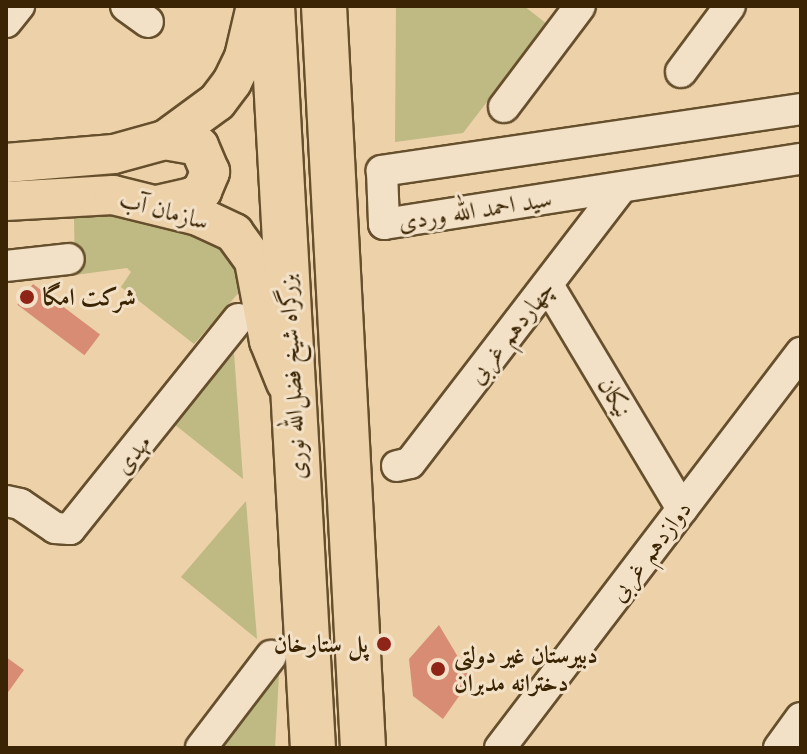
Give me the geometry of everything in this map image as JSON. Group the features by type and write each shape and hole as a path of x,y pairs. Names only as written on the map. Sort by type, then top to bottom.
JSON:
{"highway":[{"name":"بزرگراه شیخ فضل‌الله نوری","path":"272,6 313,748"},
{"path":"324,6 363,748"}],"main road":[{"name":"سازمان آب","path":"6,163 114,154 165,140 217,102 232,82 244,57 256,6"},
{"path":"157,205 192,197 202,191 210,172 199,146 165,140"},
{"name":"سازمان آب","path":"6,201 94,194 157,205 218,223 244,242 261,286 269,341 294,402"}],"street":[{"path":"6,22 19,6"},
{"path":"504,107 580,6"},
{"path":"681,72 730,6"},
{"name":"سید احمد الله وردی","path":"801,109 382,171 384,224 801,159"},
{"path":"559,145 569,196"},
{"name":"چهاردهم غربی","path":"397,466 410,463 620,189"},
{"path":"6,266 69,259"},
{"name":"نیکان","path":"548,285 682,509"},
{"name":"مهدی","path":"6,501 20,504 55,528 70,529 238,319"},
{"name":"دوازدهم غربی","path":"500,748 801,353"},
{"path":"201,748 271,656"},
{"path":"779,748 801,718"}],"shaded area":[{"path":"396,6 524,6 547,24 463,133 395,142"},
{"path":"124,215 221,243 238,266 241,290 194,344 121,287 131,272 127,268 75,275 74,217"},
{"path":"234,353 243,479 174,424"},
{"path":"246,501 257,639 181,577"},
{"path":"279,674 275,748 221,748"}],"building":[{"path":"33,284 100,335 84,355 17,305"},
{"name":"دبیرستان غیر دولتی دخترانه مدبران","path":"439,625 471,679 443,719 413,696 409,659"},
{"path":"6,657 24,670 6,695"}],"place":[{"name":"شرکت امگا","path":"27,297"},
{"name":"پل ستارخان","path":"384,644"},
{"name":"دبیرستان غیر دولتی دخترانه مدبران","path":"438,669"}]}
